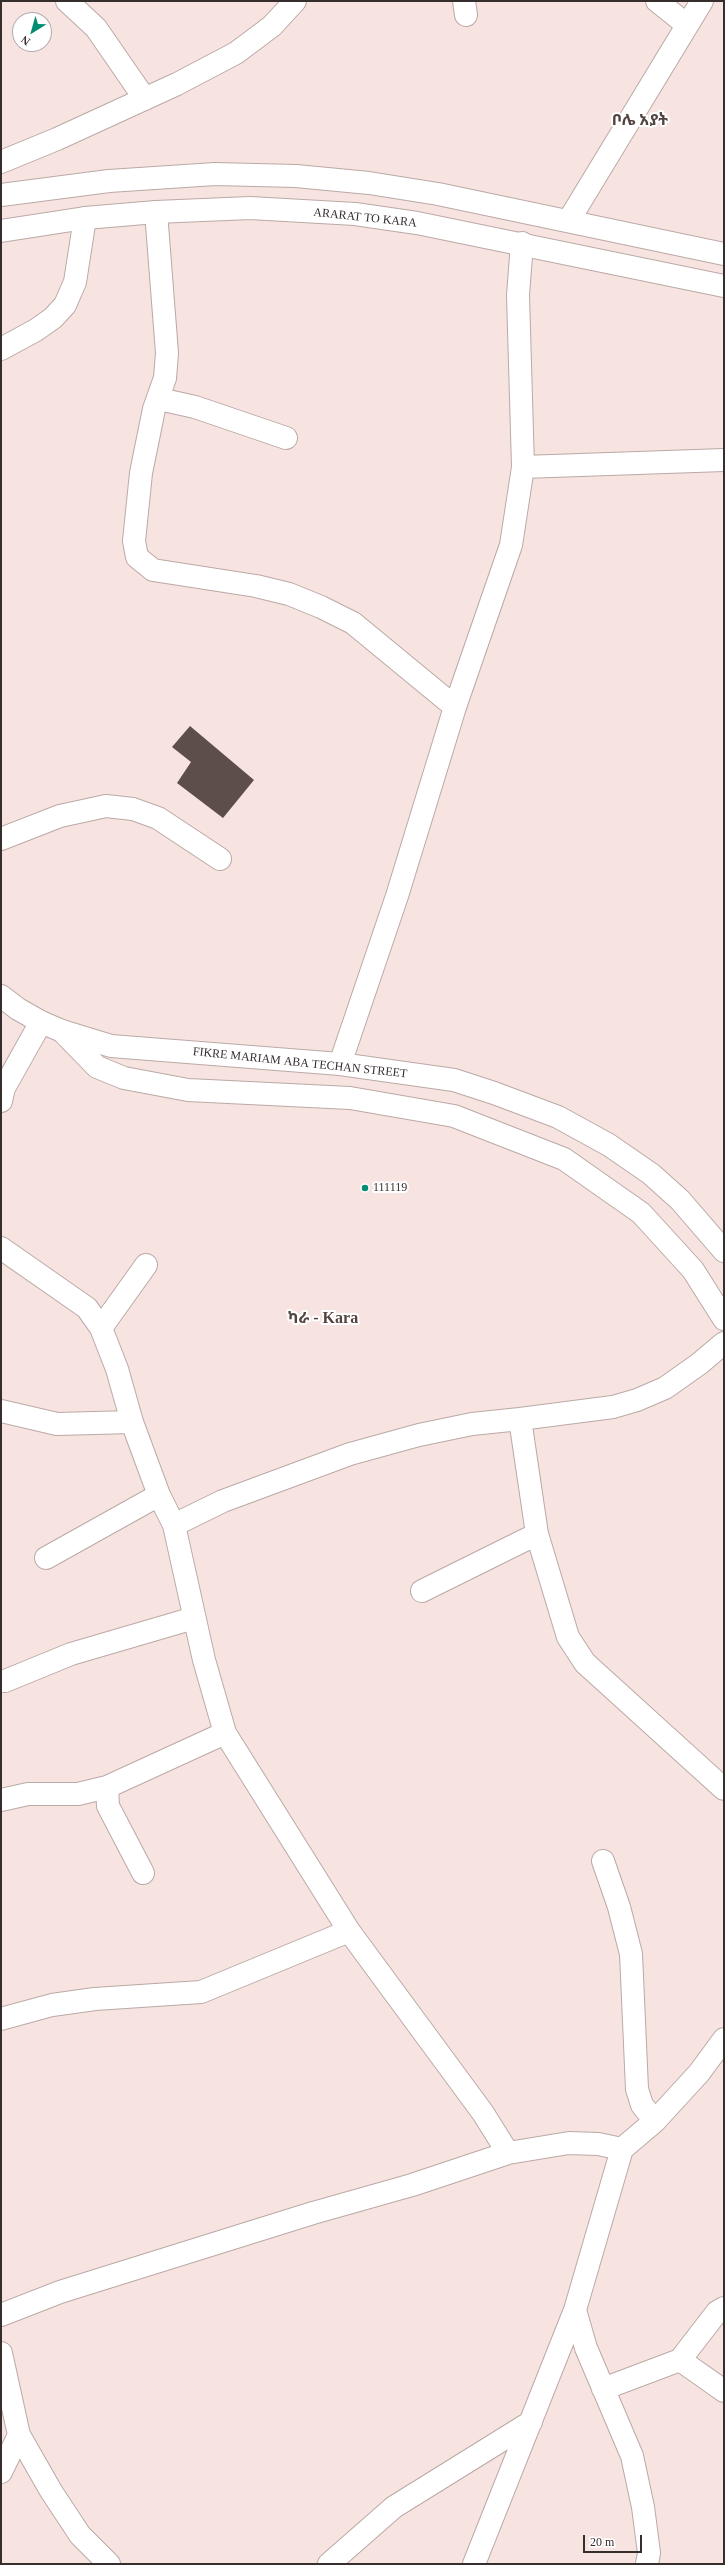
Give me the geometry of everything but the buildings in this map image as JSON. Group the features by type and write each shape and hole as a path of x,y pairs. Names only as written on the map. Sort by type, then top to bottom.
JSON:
{"street":[{"path":"67,1 96,28 145,99"},
{"path":"1,162 57,139 145,99 236,53 272,26 295,1"},
{"path":"657,1 687,26"},
{"path":"569,220 702,1"},
{"path":"1,195 109,181 215,174 296,176 369,183 438,194 569,220 724,254"},
{"name":"ARARAT TO KARA","path":"1,231 85,218 156,212 250,208 355,214 417,223 724,286"},
{"path":"156,212 167,354 165,378 150,428 141,473 134,541 137,557 153,570 256,586 288,594 321,607 354,623 455,707"},
{"path":"1,349 36,330 53,318 65,305 75,282 85,218"},
{"path":"607,262 611,229"},
{"path":"340,1064 397,896 455,707 511,545 523,467 518,295 522,244"},
{"path":"159,399 195,407 286,438"},
{"path":"523,467 724,460"},
{"path":"1,839 60,816 113,807 133,809 158,818 220,859"},
{"name":"FIKRE MARIAM ABA TECHAN STREET","path":"1,996 18,1010 41,1022 62,1031 111,1046 340,1064 454,1080 558,1117 609,1145 651,1174 680,1200 724,1251"},
{"path":"1,1101 4,1088 41,1022"},
{"path":"62,1031 97,1067 124,1078 188,1090 350,1098 454,1116 564,1159 641,1213 693,1270 724,1319"},
{"path":"1,1248 87,1308 101,1328 117,1369 132,1422 159,1495 174,1525 194,1618 225,1734 349,1931 483,2114 508,2153"},
{"path":"101,1328 146,1265"},
{"path":"174,1525 222,1501 350,1454 419,1435 472,1424 613,1407 637,1400 665,1388 699,1364 724,1343"},
{"path":"1,1412 57,1424 132,1422"},
{"path":"520,1419 537,1534 568,1637 585,1663 724,1789"},
{"path":"46,1558 159,1495"},
{"path":"422,1591 537,1534"},
{"path":"6,1681 78,1651 194,1618"},
{"path":"1,1800 28,1794 78,1794 107,1786 225,1734"},
{"path":"107,1786 108,1806 143,1873"},
{"path":"603,1861 619,1907 631,1954 637,2089 642,2105 655,2121"},
{"path":"1,2019 52,2005 95,1999 202,1992 349,1931"},
{"path":"474,2564 575,2310 622,2149 655,2121 699,2073 724,2038"},
{"path":"1,2316 60,2292 313,2213 412,2185 508,2153 569,2143 598,2144 622,2149"},
{"path":"603,2389 680,2360 717,2312 724,2308"},
{"path":"575,2310 586,2348 632,2456 643,2508 649,2553 647,2564"},
{"path":"1,2353 19,2435 51,2491 80,2535 109,2564"},
{"path":"680,2360 724,2391"},
{"path":"329,2564 394,2507 531,2422"},
{"path":"1,2472 19,2435"}],"place":[{"name":"111119","path":"365,1188"}],"district":[{"name":"ቦሌ አያት","path":"640,121"},
{"name":"ካራ - Kara","path":"323,1319"}]}
